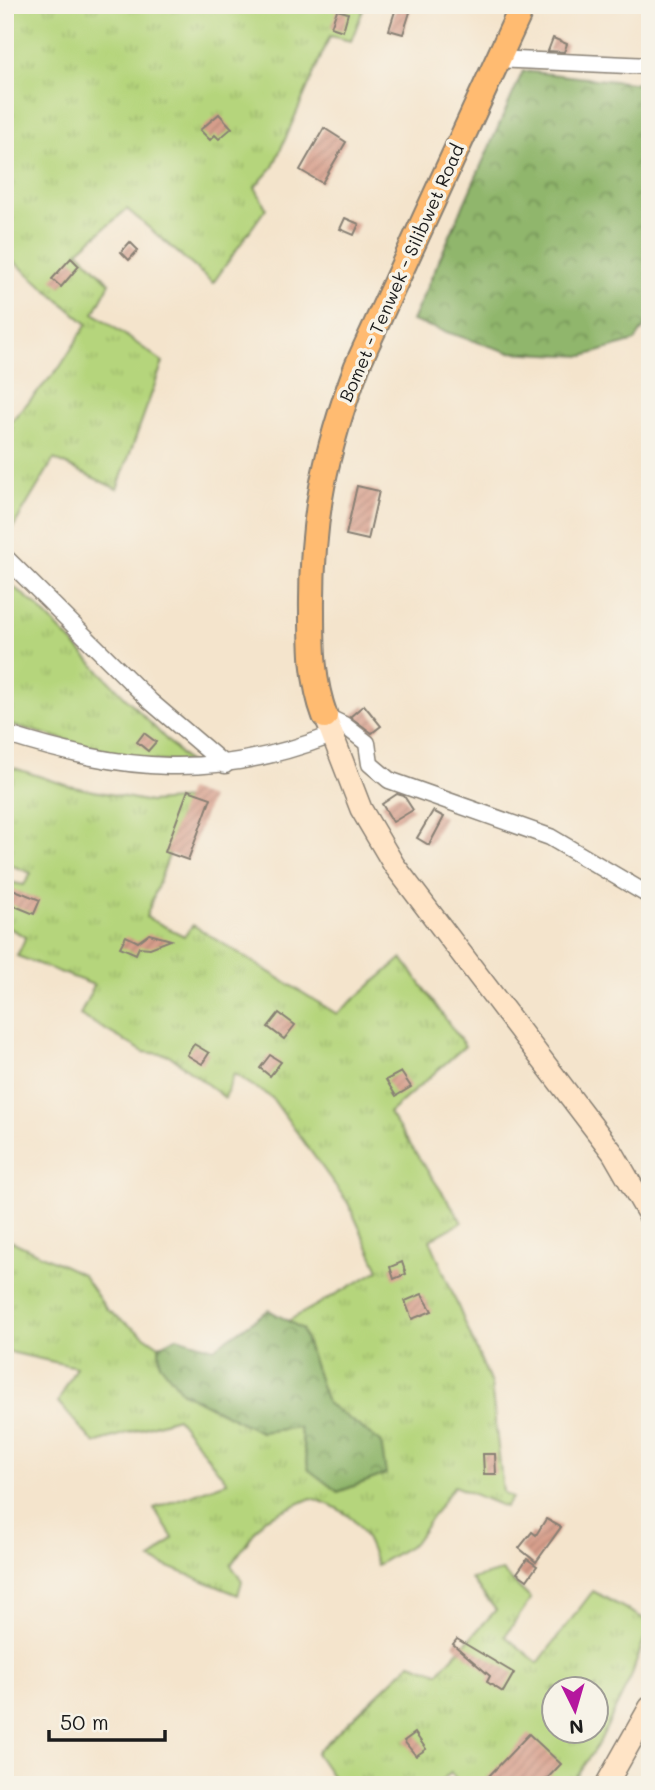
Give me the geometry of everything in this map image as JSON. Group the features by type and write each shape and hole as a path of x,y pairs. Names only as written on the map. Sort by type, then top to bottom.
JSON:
{"main road":[{"name":"Bomet - Tenwek - Silibwet Road","path":"329,726 318,697 312,659 312,549 318,496 335,427 357,366 523,5"},
{"path":"329,726 361,809 394,865 433,921 533,1045 599,1134 650,1217"},
{"path":"606,1785 650,1707"}],"street":[{"path":"497,59 650,66"},
{"path":"5,557 150,701 225,765"},
{"path":"5,734 99,760 155,767 225,765 292,750 329,726 345,725 367,743 370,764 389,780 550,837 650,896"}],"green space":[{"path":"5,5 365,5 351,41 330,36 273,167 255,187 266,208 213,283 127,209 78,251 110,283 94,313 163,362 117,489 54,459 5,541 5,428 60,367 87,324 5,254"},
{"path":"523,71 650,85 650,318 635,341 584,356 508,352 412,321"},
{"path":"5,580 36,605 188,762 141,761 5,723"},
{"path":"5,765 69,786 150,802 190,799 146,917 184,936 193,925 337,1014 402,958 465,1046 389,1113 462,1222 430,1240 491,1384 503,1492 512,1498 505,1507 454,1486 414,1543 377,1565 367,1540 355,1522 337,1508 311,1498 264,1519 231,1565 242,1581 238,1595 151,1560 173,1538 154,1508 227,1482 177,1418 94,1443 58,1402 76,1367 5,1351 5,1238 82,1274 107,1310 159,1346 160,1364 260,1432 299,1427 309,1470 381,1442 327,1403 302,1329 288,1321 379,1270 348,1203 272,1098 234,1074 225,1098 169,1055 144,1052 80,1015 94,985 17,956 26,937 5,926 5,881 24,885 31,873 5,863"},
{"path":"269,1310 302,1329 327,1403 381,1442 386,1474 338,1492 309,1470 299,1427 260,1432 182,1392 160,1364 159,1346 177,1337 214,1348"},
{"path":"502,1571 531,1599 505,1636 538,1663 593,1591 650,1622 631,1677 610,1720 610,1674 540,1674 540,1744 598,1744 570,1785 460,1785 451,1773 436,1785 338,1785 316,1753 411,1663 438,1673 496,1610 471,1579"}],"building":[{"path":"397,5 411,9 403,34 389,30"},
{"path":"337,10 348,13 343,31 331,27"},
{"path":"553,38 567,44 564,52 548,51"},
{"path":"219,114 232,128 219,139 215,135 210,140 200,130"},
{"path":"324,128 346,142 322,183 300,170"},
{"path":"345,218 359,224 354,235 340,229"},
{"path":"130,242 138,250 129,260 121,252"},
{"path":"71,258 79,266 61,287 52,279"},
{"path":"357,486 379,491 368,540 346,535"},
{"path":"364,705 381,726 372,733 350,717"},
{"path":"144,733 156,742 148,751 137,742"},
{"path":"188,790 211,798 188,860 165,852"},
{"path":"397,794 404,796 413,810 393,822 382,804"},
{"path":"433,811 444,817 429,845 417,838"},
{"path":"5,886 40,900 34,914 5,902"},
{"path":"149,934 171,940 150,948 139,947 136,954 120,947 126,936 138,942"},
{"path":"279,1013 295,1025 284,1039 268,1027"},
{"path":"194,1044 209,1053 202,1064 187,1055"},
{"path":"270,1055 281,1062 270,1076 260,1068"},
{"path":"401,1072 411,1087 396,1096 386,1080"},
{"path":"402,1262 406,1274 394,1279 390,1267"},
{"path":"422,1294 432,1311 412,1319 405,1301"},
{"path":"483,1454 495,1454 496,1474 484,1474"},
{"path":"546,1519 561,1527 536,1562 519,1548 532,1532 536,1535"},
{"path":"527,1559 537,1566 527,1580 517,1573"},
{"path":"457,1639 514,1673 503,1692 487,1682 490,1676 453,1644"},
{"path":"415,1733 426,1749 416,1756 404,1741"},
{"path":"529,1734 561,1764 541,1785 494,1785 487,1778"}]}
